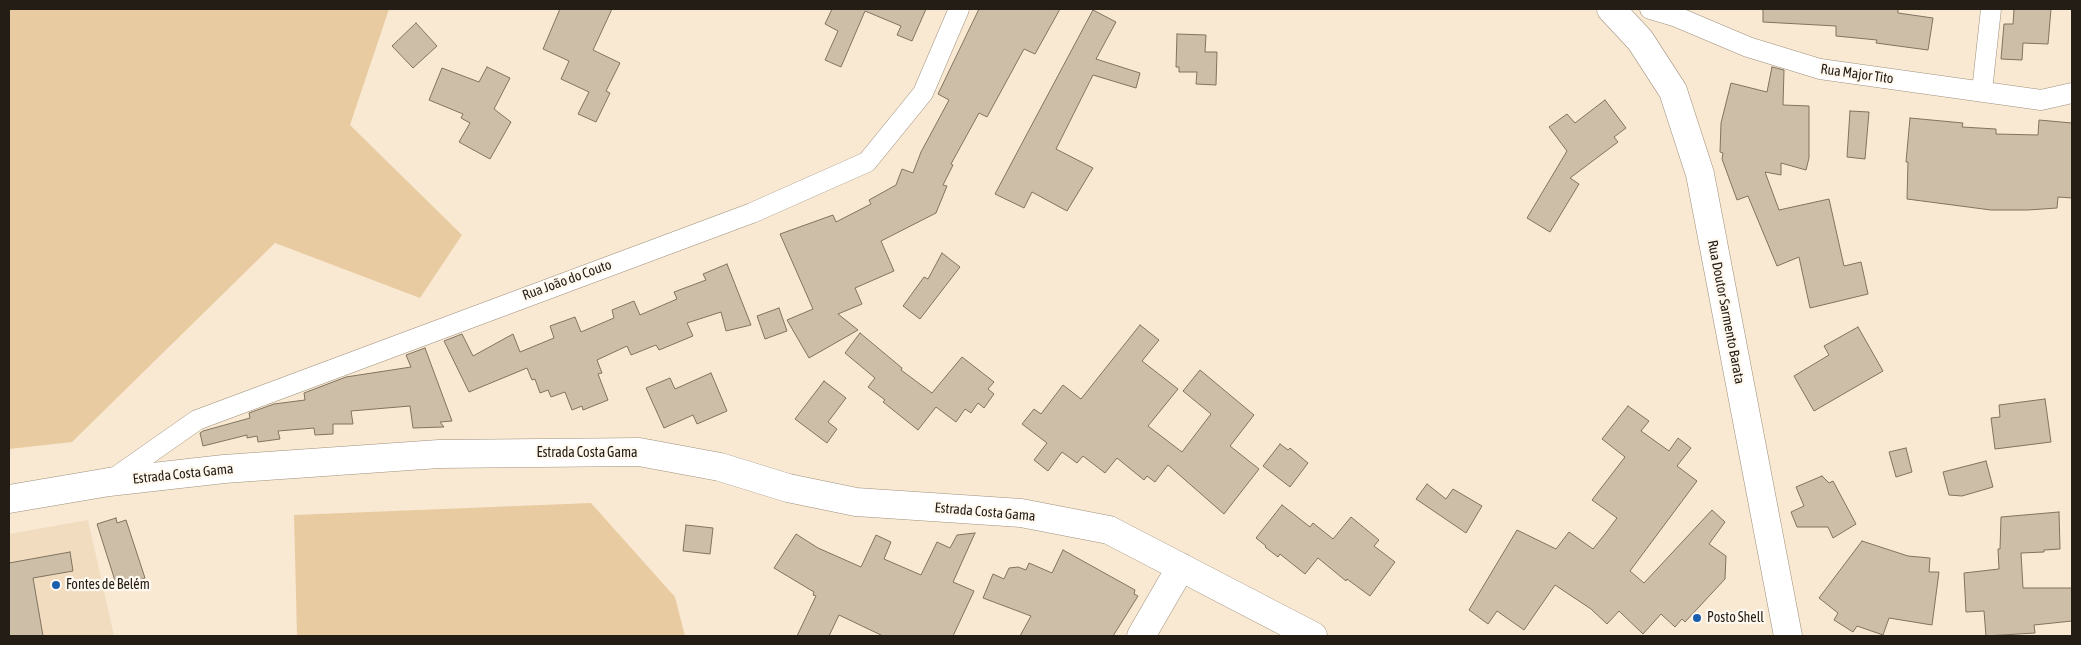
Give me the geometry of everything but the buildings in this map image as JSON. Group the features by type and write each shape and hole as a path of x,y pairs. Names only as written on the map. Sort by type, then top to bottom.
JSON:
{"main road":[{"name":"Rua Doutor Sarmento Barata","path":"1611,9 1640,40 1673,91 1700,174 1788,636"},
{"name":"Estrada Costa Gama","path":"9,499 109,482 224,469 439,454 639,452 720,467 788,488 856,502 1021,514 1108,530 1313,636"},
{"path":"1141,636 1181,567"}],"street":[{"name":"Rua João do Couto","path":"109,482 197,420 752,213 867,162 923,93 959,9"},
{"name":"Rua Major Tito","path":"1650,9 1677,17 1748,47 1820,69 2041,100 2072,93"},
{"path":"1982,91 1991,9"}],"shaded area":[{"path":"9,9 389,9 350,125 462,235 420,298 275,243 72,442 9,449"},
{"path":"591,503 675,597 685,636 297,636 294,515"},
{"name":"Fontes de Belém","path":"88,520 114,636 9,636 9,534"}],"place":[{"name":"Fontes de Belém","path":"56,585"},
{"name":"Posto Shell","path":"1697,618"}]}
